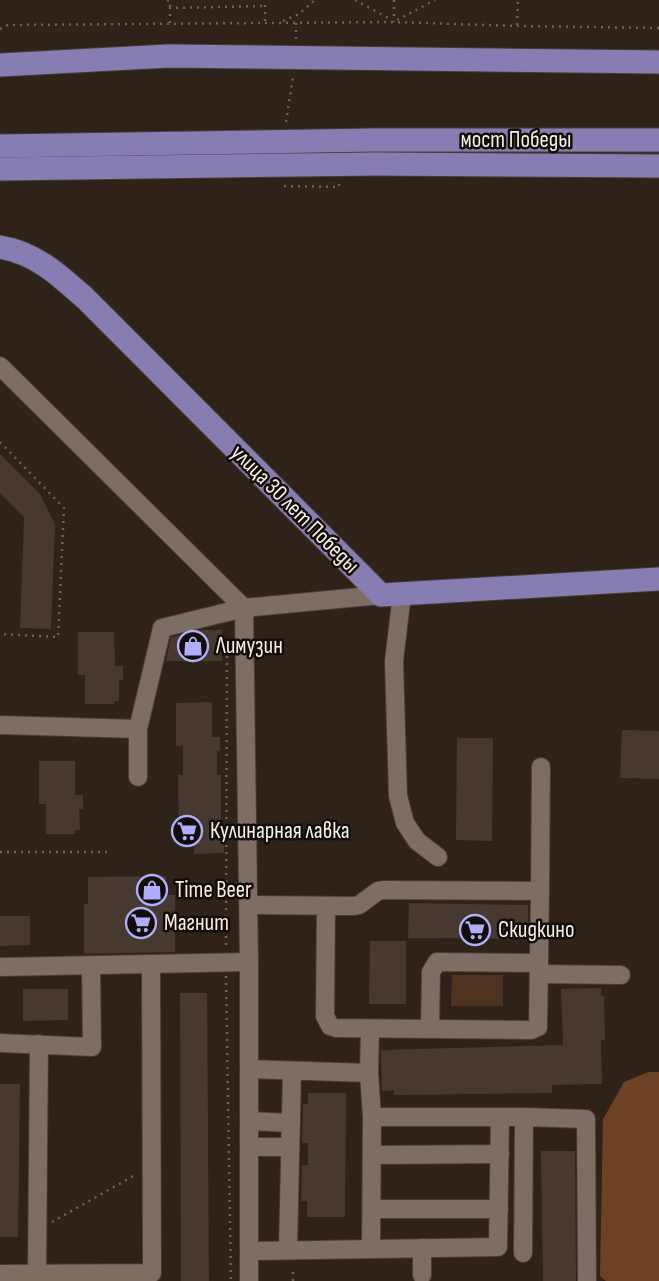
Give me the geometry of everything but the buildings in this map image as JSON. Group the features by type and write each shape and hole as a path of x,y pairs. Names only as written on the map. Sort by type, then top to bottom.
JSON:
{"main road":[{"path":"0,65 168,56 659,62"},
{"name":"мост Победы","path":"0,146 374,140 659,140"},
{"path":"0,169 375,164 659,166"},
{"name":"улица 30 лет Победы","path":"0,247 30,254 50,267 86,299 391,595"},
{"path":"391,595 659,579"}],"street":[{"path":"0,366 244,608 249,962 249,1281"},
{"path":"138,777 138,729 162,628 244,608 391,595 398,796 405,822 417,841 438,857"},
{"path":"0,725 138,729"},
{"path":"326,906 326,1022 336,1028 535,1029 538,1023 541,767"},
{"path":"248,905 359,905 384,890 540,891"},
{"path":"0,967 249,962"},
{"path":"430,1029 431,972 437,962 621,975"},
{"path":"0,1274 152,1273 151,965"},
{"path":"0,1043 92,1047 90,967"},
{"path":"370,1029 371,1249"},
{"path":"37,1273 39,1044"},
{"path":"249,1069 369,1073"},
{"path":"288,1249 292,1071"},
{"path":"372,1117 586,1119 587,1281"},
{"path":"249,1251 498,1247 500,1117"},
{"path":"523,1253 524,1117"},
{"path":"249,1121 290,1124"},
{"path":"249,1147 290,1147"},
{"path":"372,1155 500,1154"},
{"path":"372,1209 499,1209"},
{"path":"422,1248 422,1275"}],"path":[{"path":"167,0 170,1 170,23"},
{"path":"265,0 265,22"},
{"path":"280,22 299,14 315,0"},
{"path":"355,0 394,22"},
{"path":"394,0 394,22"},
{"path":"394,22 435,0"},
{"path":"517,26 518,0"},
{"path":"170,8 265,6"},
{"path":"0,29 8,25 265,22 659,28"},
{"path":"0,442 64,508 58,637 0,634"},
{"path":"0,852 110,852"},
{"path":"37,1230 151,1166"}],"shaded area":[{"path":"452,975 503,975 503,1006 451,1006"},
{"path":"648,1072 659,1072 659,1281 606,1281 600,1276 603,1119 624,1082"}],"place":[{"name":"Лимузин","path":"193,646"},
{"name":"Кулинарная лавка","path":"187,831"},
{"name":"Time Beer","path":"152,890"},
{"name":"Магнит","path":"141,923"},
{"name":"Скидкино","path":"475,930"}]}
